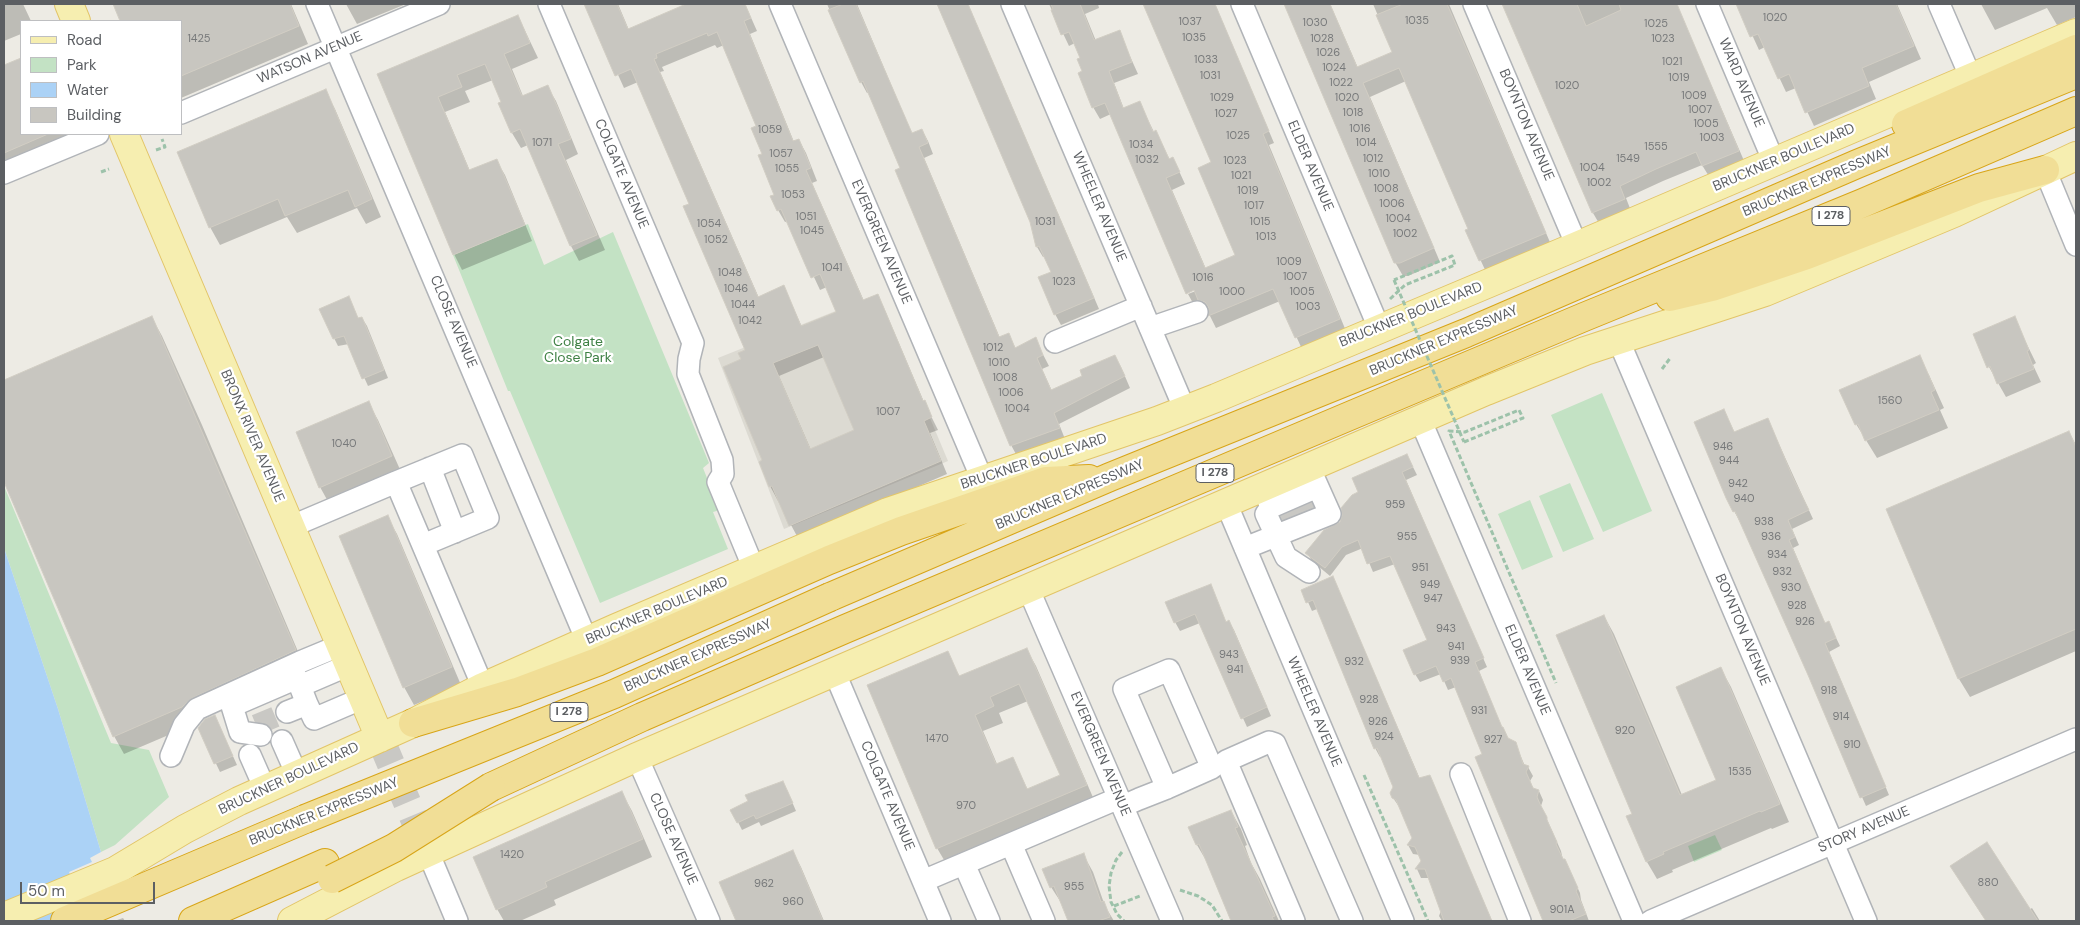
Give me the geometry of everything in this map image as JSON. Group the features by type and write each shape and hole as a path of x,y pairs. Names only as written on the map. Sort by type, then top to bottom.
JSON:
{"highway":[{"path":"1857,164 1902,126 2076,49"},
{"name":"BRUCKNER EXPRESSWAY","path":"57,921 90,903 605,698 830,597 1110,477 1466,333 1857,164 2076,74"},
{"name":"I 278","path":"328,871 394,848 492,787 642,717 1584,317 1853,207 2076,111"},
{"path":"1584,317 1712,287 1807,255 1979,188 2046,170"},
{"path":"413,723 517,692 564,675 829,560 901,532 1046,482 1110,477"},
{"path":"193,921 328,871"},
{"path":"238,921 328,871"}],"main road":[{"path":"68,4 76,20"},
{"name":"BRUCKNER BOULEVARD","path":"4,917 90,903 133,862 185,829 265,789 413,723 483,687 754,569 888,512 1185,410 1577,246 2076,33"},
{"name":"BRONX RIVER AVENUE","path":"127,135 380,738"},
{"path":"292,921 428,852 637,757 1226,503 1295,502 1420,419 1555,362 1618,339 1765,292 1954,213 2076,156"}],"street":[{"name":"CLOSE AVENUE","path":"317,4 587,641"},
{"name":"WATSON AVENUE","path":"182,113 439,4"},
{"name":"COLGATE AVENUE","path":"548,4 693,343 688,359 688,374 722,460 723,474 718,482 754,569"},
{"name":"EVERGREEN AVENUE","path":"780,4 982,479"},
{"name":"WHEELER AVENUE","path":"1012,4 1185,410"},
{"name":"ELDER AVENUE","path":"1242,4 1379,328"},
{"name":"BOYNTON AVENUE","path":"1474,4 1577,246"},
{"name":"WARD AVENUE","path":"1707,4 1774,162"},
{"path":"1939,4 1971,78"},
{"path":"4,173 96,135"},
{"path":"2046,170 2076,245"},
{"path":"1055,342 1141,306"},
{"path":"1150,328 1197,312"},
{"name":"BOYNTON AVENUE","path":"1618,339 1866,921"},
{"name":"ELDER AVENUE","path":"1420,419 1634,921"},
{"path":"290,526 462,455 488,518 423,546"},
{"path":"430,468 455,532"},
{"path":"396,482 483,687"},
{"path":"1295,502 1266,514 1286,557 1309,572"},
{"path":"1245,548 1275,536 1295,502"},
{"name":"WHEELER AVENUE","path":"1226,503 1403,921"},
{"name":"EVERGREEN AVENUE","path":"1028,588 1172,921"},
{"path":"293,711 345,655"},
{"path":"172,756 184,726 197,709 300,662 345,655"},
{"path":"1167,788 1124,689 1169,670 1219,765 1294,921"},
{"name":"COLGATE AVENUE","path":"834,671 940,921"},
{"path":"252,726 232,706 297,678 293,711 297,775"},
{"path":"293,711 314,719 363,698"},
{"name":"STORY AVENUE","path":"1651,921 2076,740"},
{"path":"923,881 1121,802 1167,788 1273,742 1352,921"},
{"path":"250,755 265,789"},
{"name":"CLOSE AVENUE","path":"637,757 709,921"},
{"path":"1461,774 1520,921"},
{"path":"1012,844 1044,921"},
{"path":"428,852 457,921"},
{"path":"964,864 989,921"}],"path":[{"path":"156,150 165,147 162,139"},
{"path":"101,172 109,169"},
{"path":"1390,299 1405,285 1454,265 1452,256 1394,280 1464,442 1523,418 1518,410 1465,432 1449,431 1558,688"},
{"path":"1662,370 1671,357"},
{"path":"1122,852 1111,872 1109,886 1114,906 1124,921"},
{"path":"1178,890 1190,892 1205,900 1212,906 1222,921"},
{"path":"1114,906 1140,896"}],"shaded area":[{"path":"878,294 948,461 784,529 718,358"}],"green space":[{"name":"Colgate Close Park","path":"528,224 544,265 613,232 709,463 703,468 720,510 713,512 728,549 600,603 510,391 508,391 453,255"},
{"path":"1602,393 1652,511 1603,532 1551,415"},
{"path":"1570,483 1594,539 1563,552 1539,496"},
{"path":"4,486 111,743 149,750 169,797 115,845 101,852 58,709 4,548"},
{"path":"1530,500 1553,557 1522,570 1498,514"},
{"path":"1715,835 1722,850 1694,862 1688,846"}],"water":[{"path":"4,548 58,709 101,852 90,858 92,862 69,872 90,921 4,921"}],"building":[{"path":"113,4 290,4 299,26 182,76 182,20 120,20"},
{"path":"584,4 617,4 628,29 686,4 745,4 751,18 744,21 793,141 799,139 811,168 806,170 863,300 878,294 923,401 925,400 932,417 924,421 941,461 789,526 772,486 769,487 759,462 762,460 723,367 741,359 738,353 745,350 683,206 689,204 631,69 615,76","holes":["717,32 756,126 751,128 762,154 758,155 774,195 770,196 777,211 781,209 811,278 820,274 836,312 801,326 784,285 758,297 654,59 657,58 656,54 707,33 708,36","818,345 854,430 810,449 773,363"]},
{"path":"843,4 856,4 912,133 922,129 928,143 919,147 999,337 1009,333 1015,348 1036,337 1043,355 1037,358 1051,390 1082,376 1080,370 1115,355 1125,376 1054,413 1060,428 1010,446 895,170 900,168 863,81 860,83 828,10"},
{"path":"937,4 968,4 1094,298 1054,315 1038,277 1051,272 1039,246 1036,247 1030,222"},
{"path":"1051,4 1080,4 1094,40 1120,30 1132,62 1109,71 1123,108 1140,101 1153,132 1156,130 1169,159 1173,157 1180,172 1166,178 1205,268 1235,255 1198,168 1211,162 1143,4 1215,4 1269,131 1263,134 1340,319 1295,338 1273,289 1208,316 1209,308 1205,302 1198,300 1194,290 1186,294 1105,103 1092,108 1078,73 1082,71 1077,59 1080,58 1069,32 1061,35 1051,10 1053,9"},
{"path":"1284,4 1330,4 1357,67 1392,52 1376,15 1403,4 1447,4 1546,233 1479,261 1465,230 1468,229 1399,68 1363,83 1434,248 1400,263 1394,263"},
{"path":"1502,4 1577,4 1586,26 1621,10 1619,4 1677,4 1739,151 1702,166 1696,152 1620,186 1625,199 1592,213"},
{"path":"1736,4 1896,4 1914,46 1862,68 1869,86 1805,113 1789,74 1778,79 1758,34 1750,37"},
{"path":"518,15 530,43 504,54 522,96 548,85 571,139 558,144 597,235 570,246 520,129 511,133 498,103 501,102 485,64 457,75 462,87 438,97 469,170 497,159 525,225 453,255 377,74"},
{"path":"20,58 20,135 46,135 4,153 4,65"},
{"path":"326,89 372,199 355,207 348,190 285,216 278,199 209,228 177,152"},
{"path":"349,296 358,318 362,317 384,370 362,379 344,336 333,339 319,309"},
{"path":"152,316 296,650 192,698 182,707 113,737 4,482 4,380"},
{"path":"2015,316 2029,350 2027,351 2034,369 1997,384 1990,366 1987,368 1973,334"},
{"path":"1920,355 1935,390 1931,392 1939,410 1865,441 1858,424 1855,425 1839,390"},
{"path":"369,401 392,456 319,488 296,432"},
{"path":"1724,409 1734,432 1768,418 1793,478 1809,510 1788,520 1795,537 1789,540 1825,623 1829,621 1836,638 1825,643 1886,787 1860,798 1808,675 1735,511 1733,512 1726,498 1694,422"},
{"path":"2069,431 2076,447 2076,629 1958,679 1886,509"},
{"path":"1407,454 1413,467 1402,472 1484,658 1475,662 1502,727 1508,738 1516,742 1523,764 1529,766 1526,772 1533,788 1539,790 1537,797 1547,817 1557,842 1556,844 1578,888 1576,891 1586,914 1569,921 1543,921 1475,757 1482,754 1451,678 1443,682 1436,666 1414,675 1413,673 1403,650 1427,640 1390,556 1367,564 1358,540 1342,547 1325,568 1305,553 1324,530 1340,522 1341,508 1352,495 1358,492 1352,478"},
{"path":"1311,503 1313,507 1282,520 1281,516"},
{"path":"388,515 452,667 403,688 339,536"},
{"path":"1333,576 1419,778 1430,775 1492,921 1444,921 1425,869 1415,869 1421,861 1415,847 1407,845 1412,838 1396,800 1392,798 1390,793 1393,787 1377,748 1374,749 1313,600 1306,603 1301,590"},
{"path":"1211,584 1226,622 1229,620 1267,707 1241,719 1195,614 1174,623 1165,602"},
{"path":"1604,615 1680,795 1716,780 1676,687 1721,667 1780,804 1663,852 1664,854 1646,862 1626,816 1632,814 1556,635"},
{"path":"1027,648 1087,785 936,849 867,685 948,651 959,676","holes":["1019,684 1060,775 1027,789 1013,757 996,764 975,715 994,706 990,697"]},
{"path":"215,715 233,756 214,764 198,728 205,719"},
{"path":"783,781 793,803 756,819 754,815 737,823 730,810 748,801 745,795"},
{"path":"622,791 643,839 545,882 547,887 496,910 473,857"},
{"path":"1231,810 1238,827 1235,828 1275,916 1272,917 1274,921 1231,921 1199,844 1196,845 1188,827"},
{"path":"1987,842 2038,921 1986,921 1950,866"},
{"path":"793,850 823,921 736,921 719,882"},
{"path":"1084,853 1101,902 1104,901 1110,917 1098,921 1068,921 1054,886 1050,888 1042,869"}],"tunnel":[{"path":"1302,497 1309,512"},
{"path":"1285,505 1291,520"},
{"path":"256,725 287,712"},
{"path":"380,738 428,852"}]}
